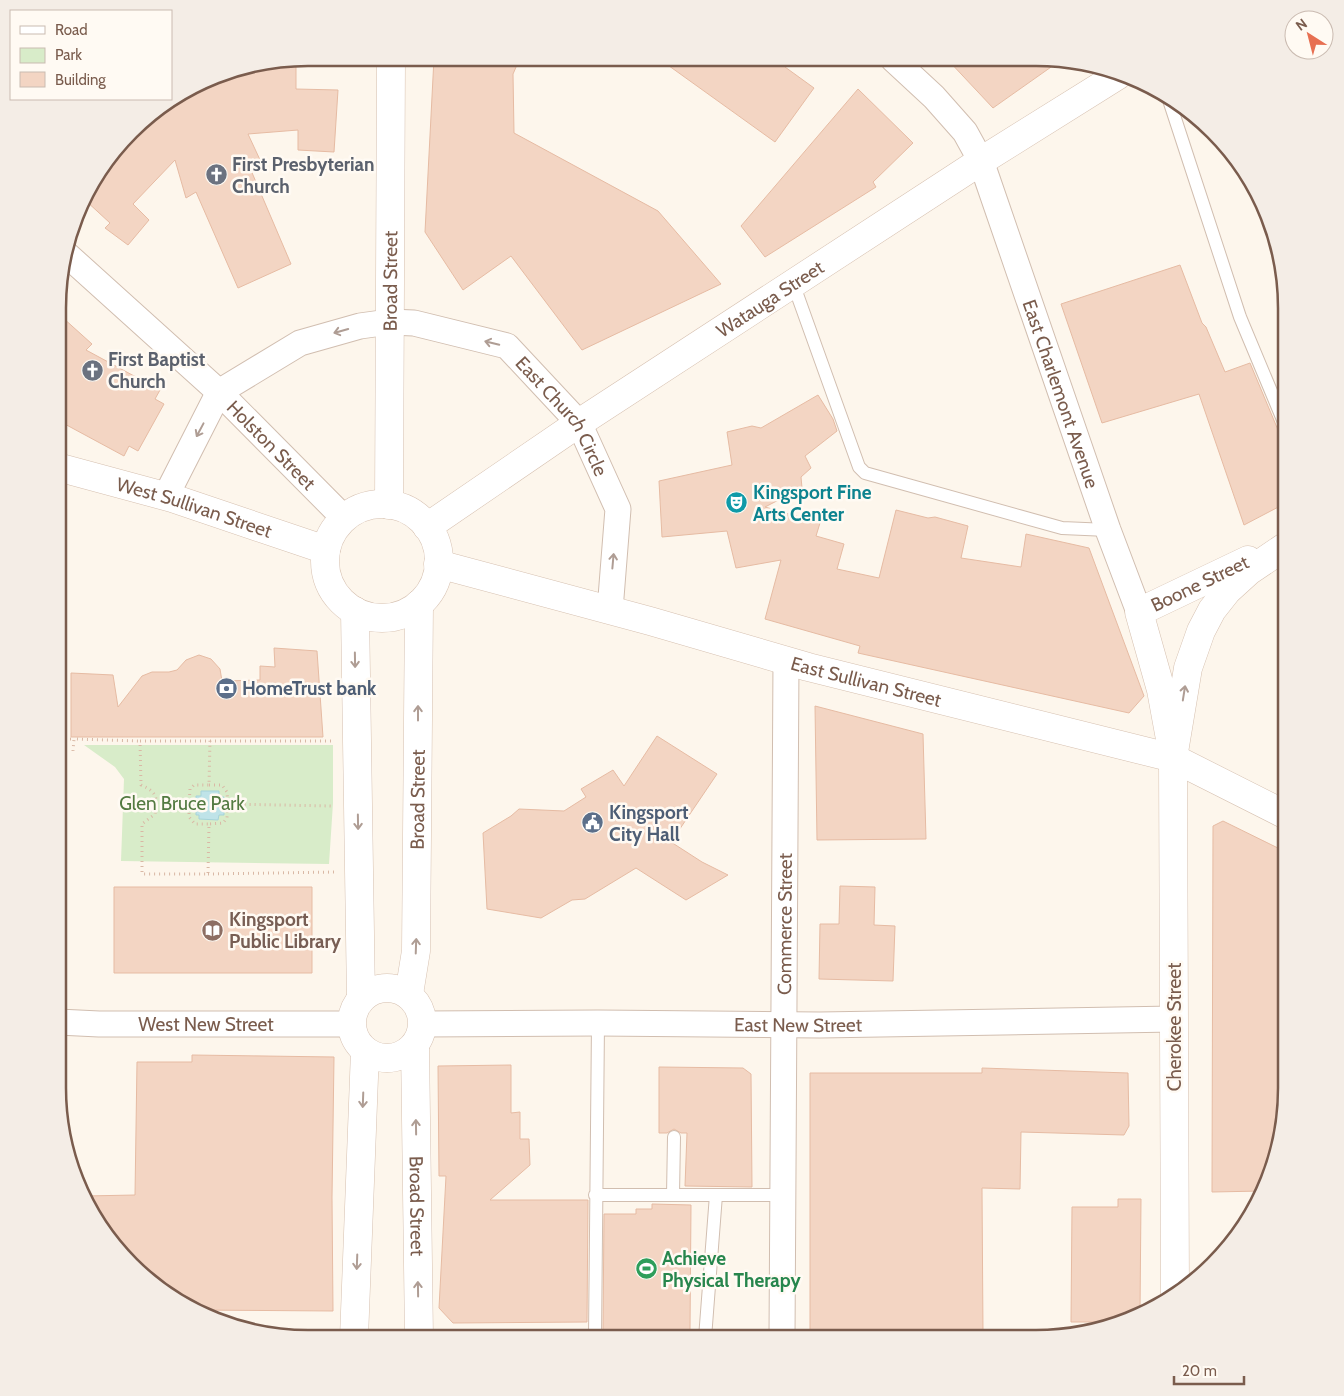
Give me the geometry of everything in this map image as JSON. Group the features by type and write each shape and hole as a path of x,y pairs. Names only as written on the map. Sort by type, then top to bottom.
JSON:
{"street":[{"name":"Broad Street","path":"389,504 391,66"},
{"name":"East Charlemont Avenue","path":"900,66 934,98 965,132 981,161 1108,530 1139,612 1161,690 1173,758"},
{"name":"Watauga Street","path":"427,527 579,423 793,283 981,161 1112,79"},
{"name":"Holston Street","path":"72,259 219,392 344,518"},
{"name":"East Church Circle","path":"219,392 300,343 360,326 389,322 414,324 507,346 579,423 618,509 610,610"},
{"path":"166,496 219,392"},
{"name":"West Sullivan Street","path":"66,469 166,496 326,550"},
{"path":"389,504 404,508 427,527 438,551 438,564 432,586 419,604 404,613 388,618 371,617 354,611 340,600 330,585 325,568 326,550 332,532 344,518 358,510 373,505 389,504"},
{"name":"Boone Street","path":"1139,612 1278,548"},
{"path":"1173,758 1188,668 1208,617 1227,591 1278,550"},
{"name":"East Sullivan Street","path":"438,564 610,610 786,661 1173,758 1278,811"},
{"name":"Broad Street","path":"409,994 416,951 419,604"},
{"path":"354,611 361,999"},
{"name":"Commerce Street","path":"782,1330 786,661"},
{"name":"Cherokee Street","path":"1173,758 1175,1286"},
{"path":"387,987 409,994 419,1008 419,1035 406,1053 396,1057 384,1058 374,1056 365,1051 358,1043 352,1024 353,1013 358,1002 366,994 376,989 387,987"},
{"name":"East New Street","path":"419,1035 598,1023 784,1025 1174,1019"},
{"name":"West New Street","path":"66,1022 352,1024"},
{"name":"Broad Street","path":"419,1035 419,1330"},
{"path":"354,1330 365,1051"}],"lane":[{"path":"1175,110 1240,316 1278,408"},
{"path":"793,283 859,467 865,473 1062,528 1108,530"},
{"path":"594,1330 598,1023"},
{"path":"673,1195 674,1137"},
{"path":"595,1195 783,1195"},
{"path":"706,1330 716,1195"}],"path":[{"path":"66,739 325,741"},
{"path":"74,739 74,751"},
{"path":"140,740 141,785 150,789 156,797 157,804 155,814 142,824 142,874 336,872"},
{"path":"209,785 210,740"},
{"path":"194,785 222,786 228,792 228,804 227,818 223,823 195,824 189,817 190,789 194,785"},
{"path":"157,804 189,805"},
{"path":"228,804 335,806"},
{"path":"208,874 209,824"}],"green space":[{"name":"Glen Bruce Park","path":"84,745 333,745 333,803 329,864 121,861 124,779 115,767"}],"water":[{"path":"201,791 219,791 219,797 224,797 224,815 219,815 218,820 199,819 199,815 196,815 196,796 201,796"}],"building":[{"path":"434,66 516,66 513,74 514,133 658,211 721,284 582,350 511,256 463,290 425,232"},
{"path":"669,66 786,66 814,88 775,142"},
{"path":"954,66 1051,67 993,108"},
{"name":"First Presbyterian Church","path":"296,67 296,89 338,90 334,152 298,150 298,130 248,134 261,162 250,168 291,264 238,288 196,192 186,198 175,160 133,204 149,220 128,245 105,228 110,223 90,204 107,174 137,137 161,116 187,99 231,79 277,68"},
{"path":"858,89 913,143 873,182 876,187 765,257 741,226"},
{"path":"1180,265 1202,323 1206,327 1225,372 1250,363 1278,430 1278,507 1244,525 1199,394 1102,423 1061,304"},
{"name":"First Baptist Church","path":"66,321 92,344 86,350 160,390 155,399 164,404 138,451 129,446 124,456 66,425"},
{"path":"818,395 833,419 837,431 805,456 811,468 801,477 802,488 765,507 820,523 816,536 844,544 837,569 879,578 896,510 928,518 935,517 968,526 961,558 1021,567 1026,534 1089,548 1144,696 1129,713 858,653 860,646 765,619 781,560 736,568 727,531 662,537 659,481 732,465 727,432 752,426 761,428"},
{"name":"HomeTrust bank","path":"274,648 317,651 323,737 71,737 71,673 113,675 118,707 142,676 152,672 177,670 186,660 199,655 211,659 220,669 222,681 260,680 260,666 275,667"},
{"path":"815,706 923,734 926,839 817,840"},
{"name":"Kingsport City Hall","path":"657,736 717,774 671,842 702,862 728,875 686,900 636,868 585,899 572,900 541,918 487,909 483,833 519,809 564,811 586,797 581,789 613,770 624,786"},
{"path":"1223,821 1278,848 1278,1087 1276,1119 1265,1165 1255,1191 1212,1192 1213,826"},
{"path":"840,886 875,887 874,925 895,926 893,981 819,979 820,924 839,924"},
{"name":"Kingsport Public Library","path":"114,887 312,887 312,973 114,973"},
{"path":"192,1055 334,1057 333,1311 214,1310 201,1305 161,1280 137,1259 116,1235 91,1196 135,1195 137,1062 192,1062"},
{"path":"511,1065 511,1113 520,1112 520,1139 529,1139 530,1165 490,1200 588,1200 587,1322 453,1323 439,1308 446,1176 439,1176 438,1066"},
{"path":"659,1067 743,1068 751,1074 752,1187 685,1186 687,1133 681,1133 674,1129 667,1133 659,1133"},
{"path":"982,1068 1128,1073 1129,1126 1124,1135 1021,1132 1020,1189 982,1188 983,1330 810,1330 810,1073 982,1073"},
{"path":"1118,1199 1141,1199 1140,1306 1094,1322 1071,1322 1072,1207 1118,1207"},
{"name":"Achieve Physical Therapy","path":"652,1204 691,1205 690,1330 603,1330 604,1214 636,1214 636,1209 652,1209"}],"place":[{"name":"First Presbyterian Church","path":"216,175"},
{"name":"First Baptist Church","path":"92,370"},
{"name":"Kingsport Fine Arts Center","path":"737,503"},
{"name":"HomeTrust bank","path":"226,688"},
{"name":"Kingsport City Hall","path":"593,823"},
{"name":"Kingsport Public Library","path":"213,930"},
{"name":"Achieve Physical Therapy","path":"646,1269"}]}
